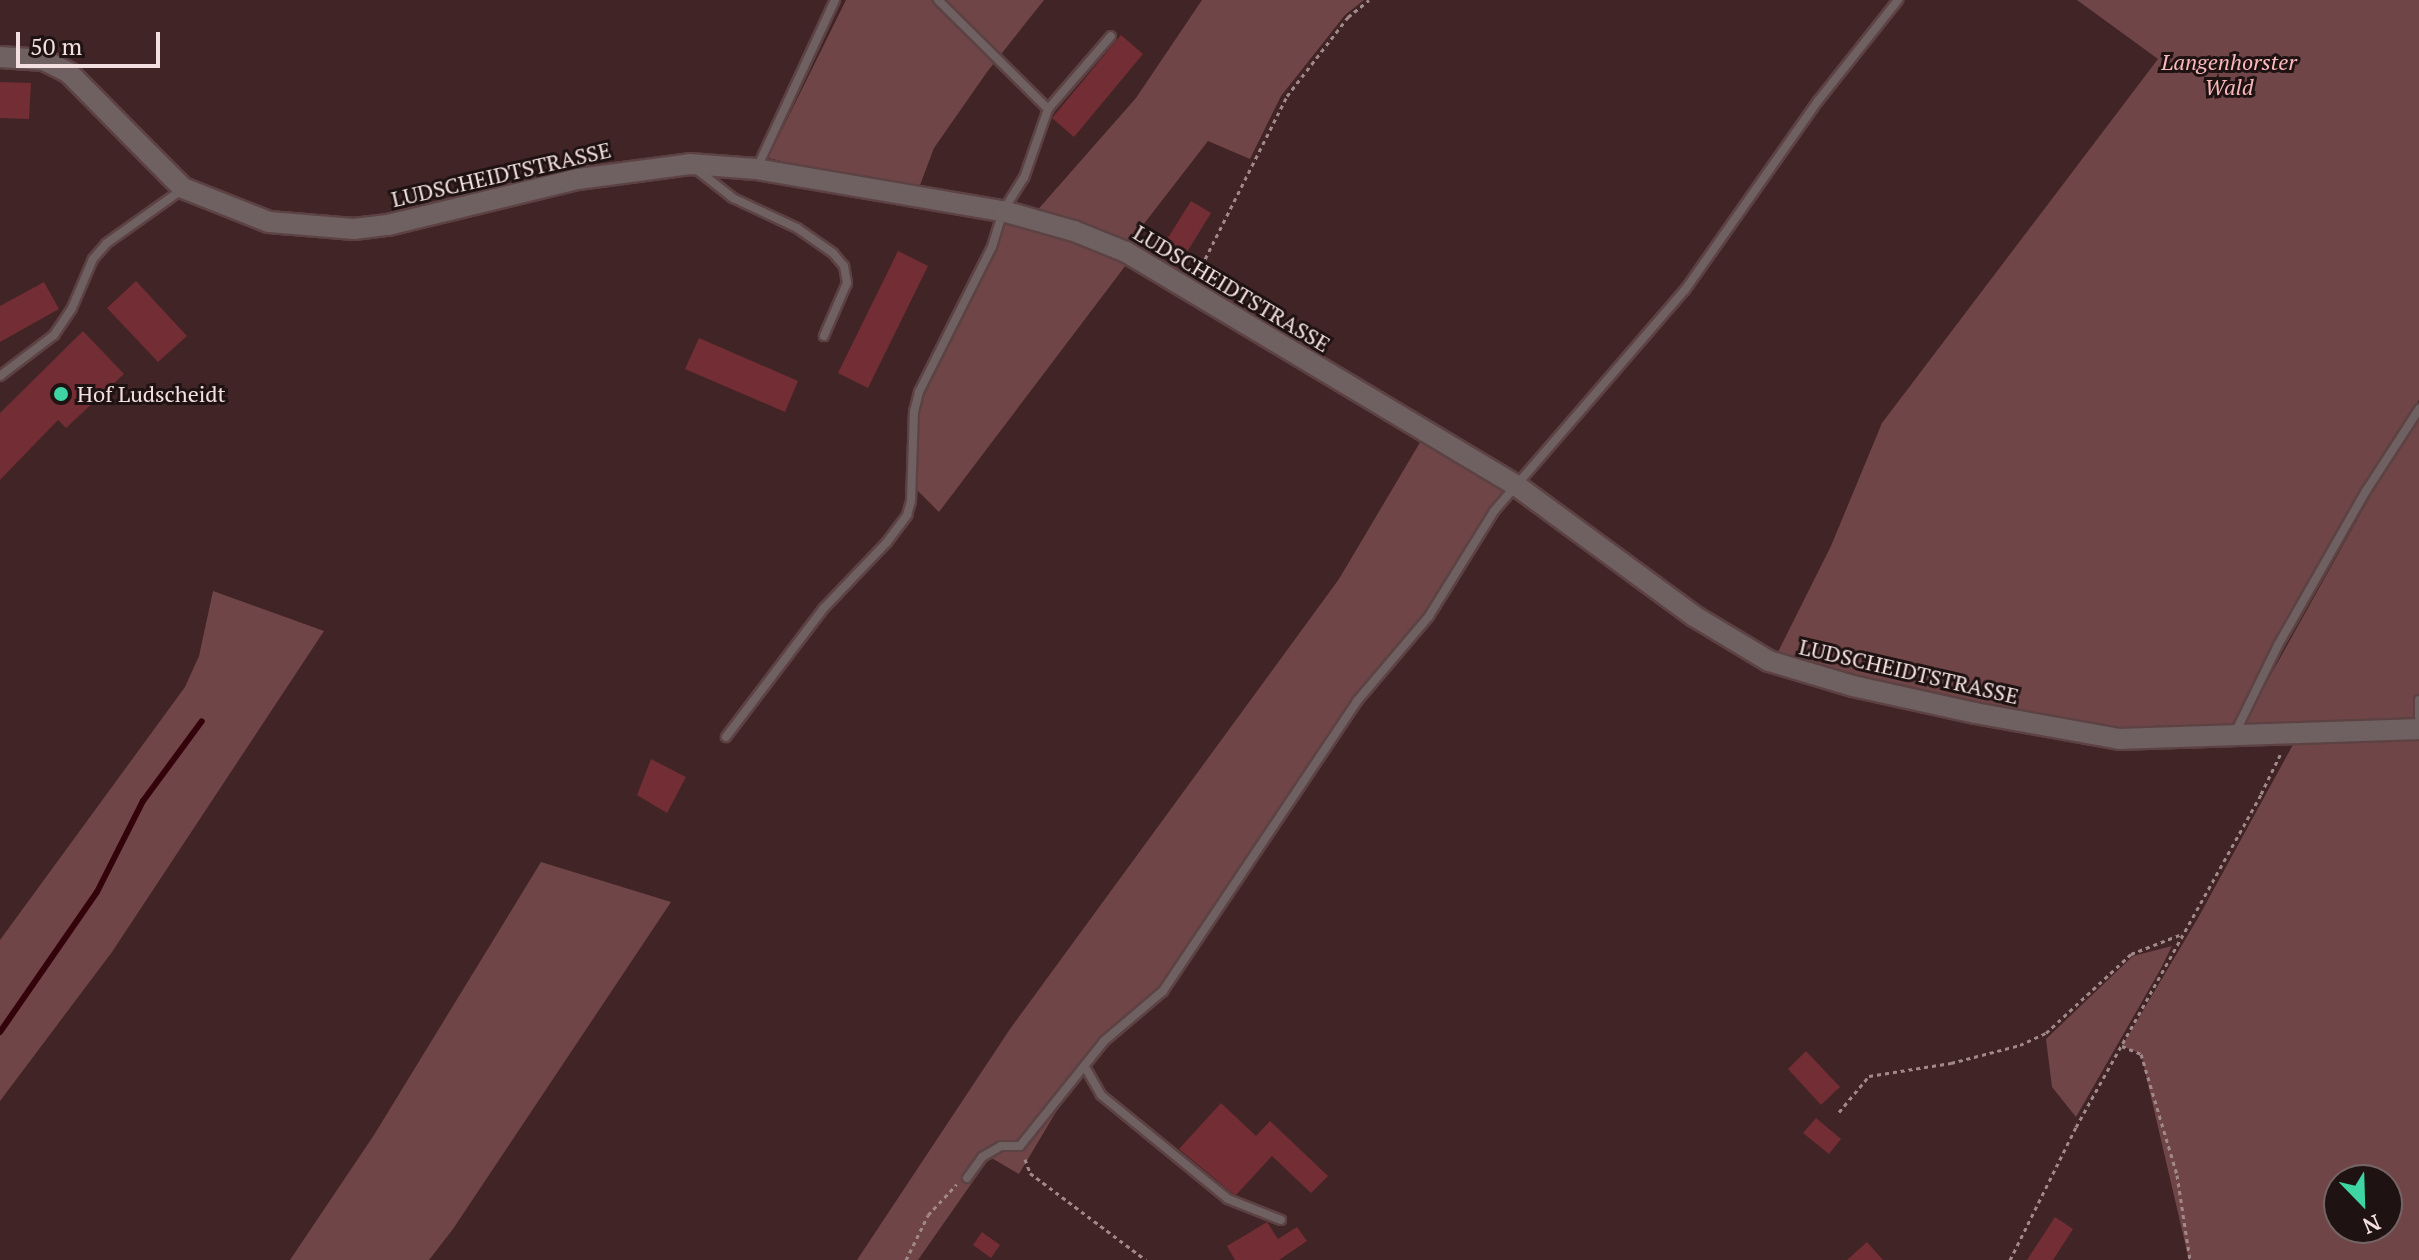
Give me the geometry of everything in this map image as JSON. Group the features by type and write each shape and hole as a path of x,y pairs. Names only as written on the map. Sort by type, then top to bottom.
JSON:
{"street":[{"name":"LUDSCHEIDTSTRASSE","path":"0,57 44,60 69,73 183,188 269,222 354,229 418,219 578,179 690,164 756,169 1003,211 1100,239 1189,290 1517,486 1694,616 1769,661 1853,686 2120,739 2419,729"}],"lane":[{"path":"756,169 835,0"},
{"path":"938,0 1048,109"},
{"path":"967,1178 982,1157 1001,1146 1020,1146 1104,1041 1163,991 1334,734 1429,616 1494,511 1685,290 1818,101 1898,0"},
{"path":"726,737 824,608 887,542 907,515 911,501 914,412 919,392 992,247 1003,211 1024,178 1048,109 1111,36"},
{"path":"690,164 733,198 797,228 833,253 844,266 847,283 824,336"},
{"path":"0,376 54,335 72,308 93,259 107,243 183,188"},
{"path":"2234,736 2278,645 2366,491 2419,409"},
{"path":"2419,700 2419,717"},
{"path":"1085,1067 1101,1095 1228,1199 1281,1220"}],"path":[{"path":"1189,290 1287,96 1348,17 1369,0"},
{"path":"2010,1260 2076,1127 2261,794 2288,735"},
{"path":"1839,1112 1869,1076 1951,1063 2020,1045 2046,1033 2131,954 2182,934"},
{"path":"2122,1046 2141,1054 2177,1175 2190,1260"},
{"path":"1020,1146 1030,1173 1146,1260"},
{"path":"906,1260 928,1215 959,1182 967,1178"}],"green space":[{"path":"846,0 1044,0 987,72 934,148 917,193 768,158"},
{"path":"1202,0 1364,0 1345,15 1281,96 1250,159 1208,141 1126,247 1034,214 1136,98"},
{"name":"Langenhorster Wald","path":"2077,0 2419,0 2419,400 2362,488 2230,728 2121,732 1856,684 1775,658 1831,546 1882,423 2158,59"},
{"path":"1006,219 1073,235 1129,261 939,512 916,489 917,414 934,371 996,250"},
{"path":"2419,418 2419,722 2241,728 2371,495"},
{"path":"1425,434 1508,484 1425,615 1355,697 1160,990 1100,1038 1019,1174 990,1157 918,1260 857,1260 1010,1029 1339,579"},
{"path":"213,591 324,631 112,952 0,1101 0,940 185,687 199,656"},
{"path":"2419,732 2419,1260 2189,1260 2141,1054 2122,1046 2198,918 2295,741"},
{"path":"541,862 671,902 453,1229 429,1260 290,1260 374,1135"},
{"path":"2172,946 2076,1117 2052,1087 2046,1039 2133,956"}],"building":[{"path":"1121,35 1143,54 1074,137 1052,118"},
{"path":"0,82 31,83 29,119 0,118"},
{"path":"1191,201 1211,213 1184,257 1164,244"},
{"path":"898,251 928,266 868,388 838,373"},
{"path":"136,281 187,336 158,362 107,308"},
{"path":"44,282 59,309 0,342 0,306"},
{"name":"Hof Ludscheidt","path":"83,331 124,374 66,428 58,420 0,480 0,413"},
{"path":"699,338 798,381 785,412 685,369"},
{"path":"651,759 686,777 667,813 637,795"},
{"path":"1806,1051 1840,1087 1821,1105 1788,1069"},
{"path":"1221,1103 1256,1136 1270,1121 1328,1176 1311,1193 1272,1156 1236,1195 1232,1193 1179,1149"},
{"path":"1816,1118 1841,1139 1829,1154 1803,1133"},
{"path":"2055,1217 2073,1229 2053,1260 2027,1260"},
{"path":"1267,1222 1278,1239 1297,1227 1307,1241 1279,1260 1235,1260 1227,1246"},
{"path":"982,1232 1000,1245 991,1258 973,1245"},
{"path":"1867,1242 1883,1260 1847,1260"}],"waterway":[{"path":"0,1032 97,892 143,801 202,721"}],"place":[{"name":"Hof Ludscheidt","path":"61,394"}]}
